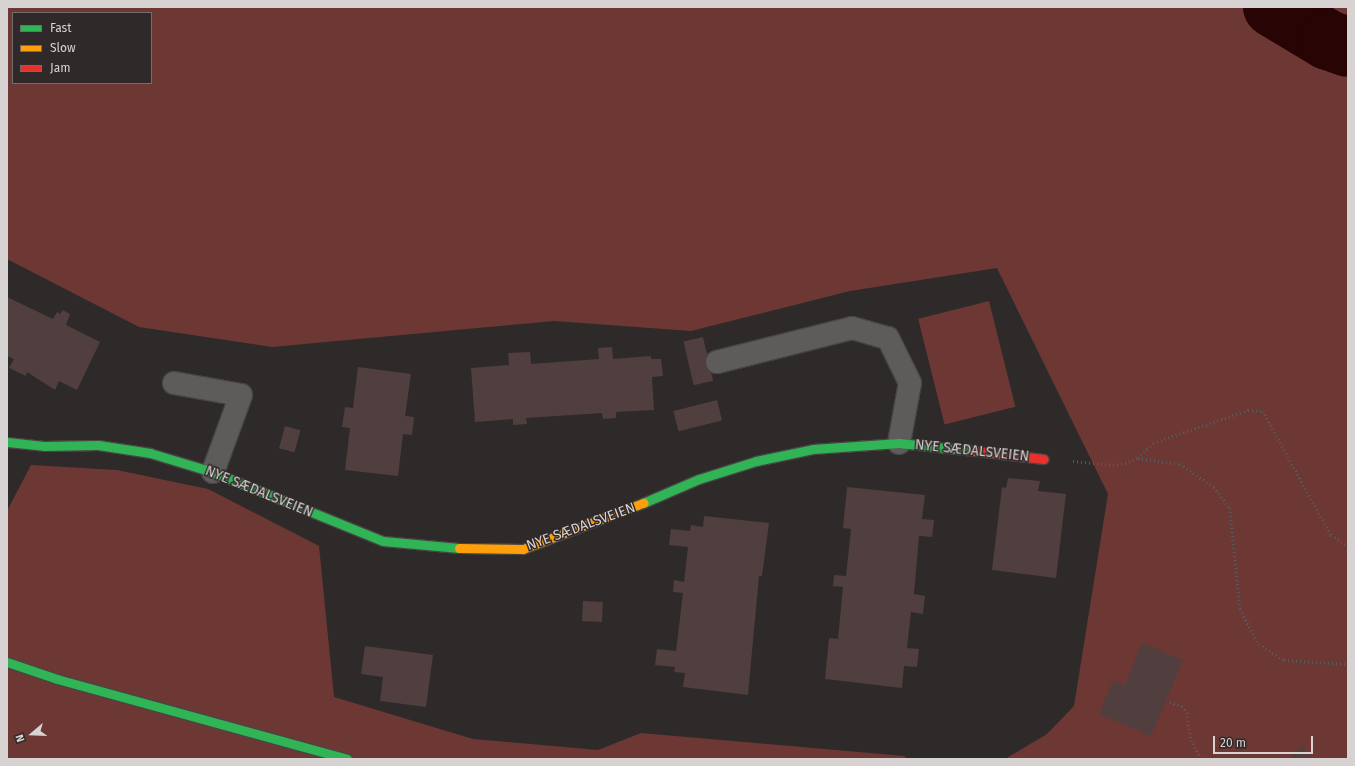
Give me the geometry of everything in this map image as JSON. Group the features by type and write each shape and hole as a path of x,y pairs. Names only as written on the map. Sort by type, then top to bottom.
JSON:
{"street":[{"name":"NYE SÆDALSVEIEN","path":"717,362 852,328 888,338 910,383 899,443"},
{"path":"174,382 242,395 213,472"},
{"name":"NYE SÆDALSVEIEN","path":"7,442 44,446 98,444 150,453 213,472 383,541 486,551 523,549 563,536 699,479 756,461 813,449 899,443 1044,459"},
{"path":"7,662 57,679 347,759"}],"path":[{"path":"1138,458 1153,443 1248,410 1263,411 1331,535 1348,546"},
{"path":"1044,459 1113,465 1138,458 1180,464 1214,486 1230,508 1240,609 1259,644 1284,660 1348,664"},
{"path":"1170,702 1182,706 1186,713 1191,740 1201,759"}],"shaded area":[{"path":"7,7 1348,7 1348,759 1005,759 1047,734 1074,706 1108,494 997,268 850,291 691,331 554,321 272,347 139,327 7,259"},
{"path":"989,301 1015,407 945,424 918,319"},
{"path":"31,465 117,470 208,489 319,546 334,697 473,739 598,750 641,733 904,756 908,759 7,759 7,511"}],"building":[{"path":"7,297 53,319 57,312 60,314 63,310 70,314 66,325 100,342 77,390 59,381 55,390 27,372 26,376 9,368 14,359 7,356"},
{"path":"703,337 713,381 694,385 684,341"},
{"path":"612,347 613,359 651,356 651,359 661,359 663,376 652,377 654,410 616,412 616,418 603,419 602,413 526,418 527,424 513,425 513,419 475,422 471,368 509,365 508,353 530,352 531,364 599,359 598,348"},
{"path":"358,367 411,374 405,416 414,417 412,435 403,434 398,476 345,470 350,428 342,427 345,407 353,408"},
{"path":"717,400 722,420 678,431 673,411"},
{"path":"285,426 300,430 295,452 279,448"},
{"path":"1008,478 1040,481 1038,491 1066,494 1056,578 992,570 1002,487 1006,488"},
{"path":"847,487 925,495 922,519 934,520 932,537 919,536 914,594 925,596 923,614 911,612 907,648 919,649 917,667 904,666 902,688 825,679 829,638 838,639 843,587 833,586 834,575 846,576 851,529 843,528"},
{"path":"704,516 769,523 762,576 759,576 748,695 683,687 685,673 674,672 675,667 655,665 657,649 676,651 683,593 673,592 674,580 684,582 688,547 669,545 671,529 690,531 691,525 703,527"},
{"path":"583,601 603,602 602,622 582,621"},
{"path":"1142,643 1183,660 1151,736 1099,714 1113,680 1125,685"},
{"path":"365,646 433,655 426,707 380,701 383,677 361,674"},
{"path":"1301,747 1311,756 1289,759"}],"waterway":[{"path":"1273,7 1328,40 1348,47"}],"traffic: fast":[{"path":"7,442 44,446 98,445 150,453 213,472 383,541 459,548"},
{"path":"643,503 699,479 756,461 813,449 899,443 975,451"},
{"path":"7,662 57,679 347,759"}],"traffic: slow":[{"path":"459,548 523,549 643,503"}],"traffic: jam":[{"path":"975,451 1044,459"}]}
